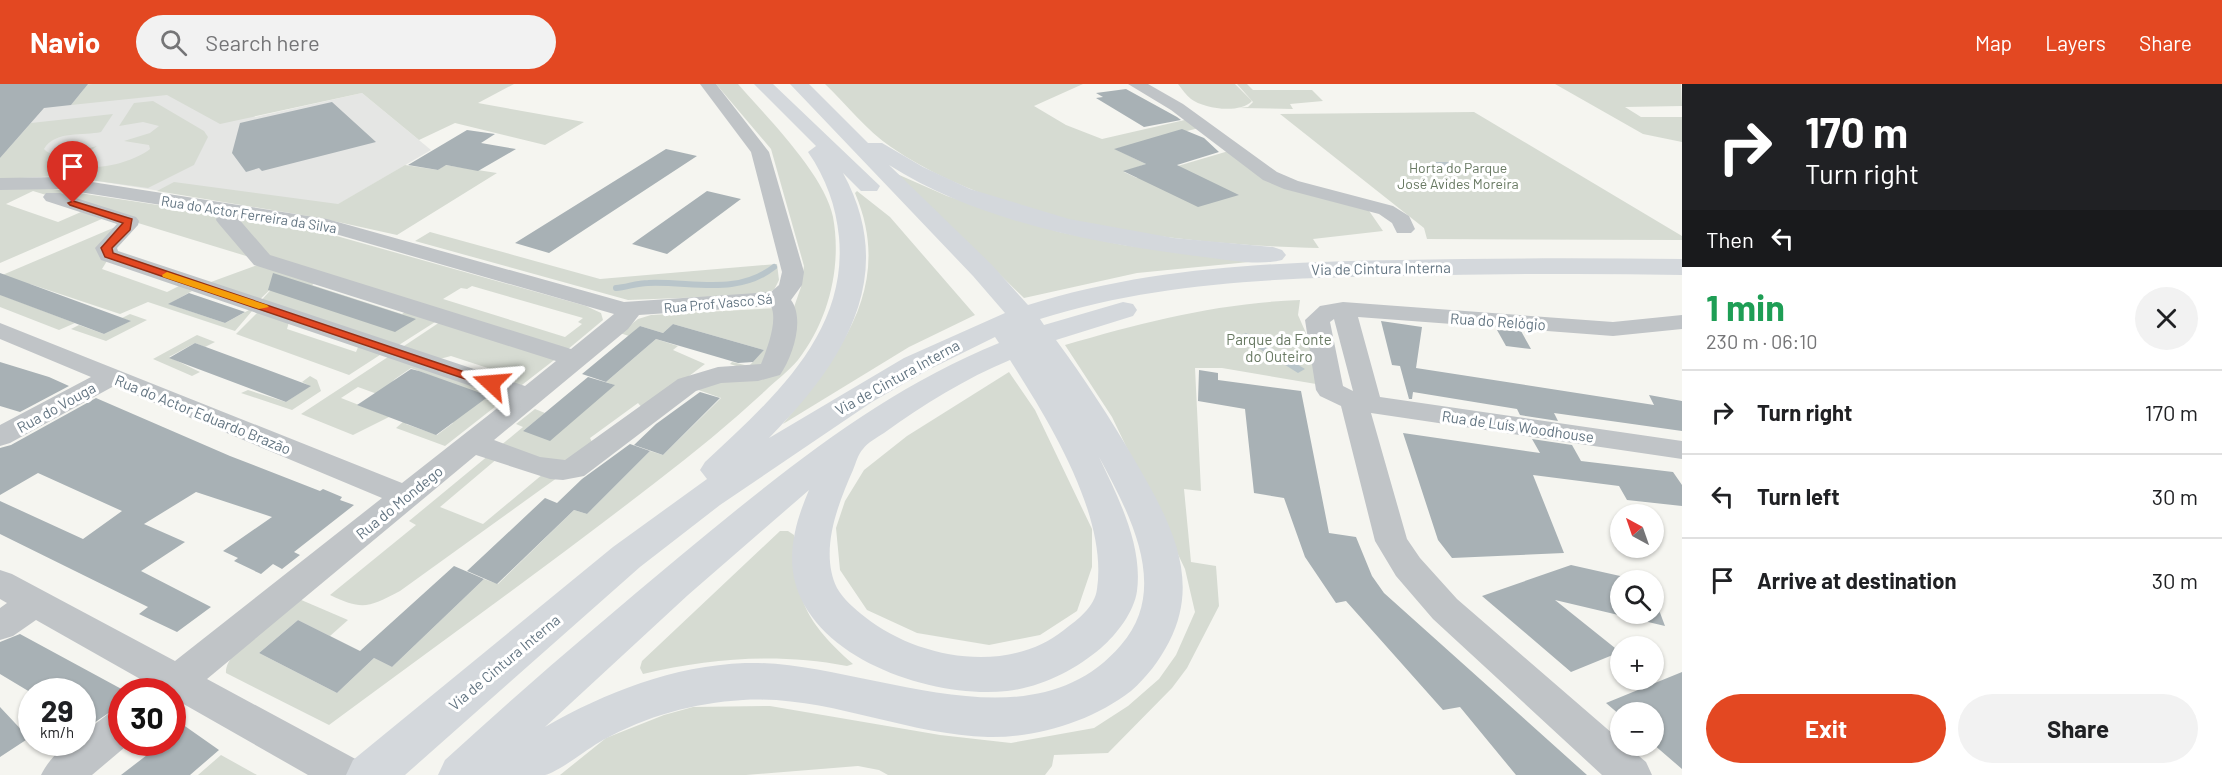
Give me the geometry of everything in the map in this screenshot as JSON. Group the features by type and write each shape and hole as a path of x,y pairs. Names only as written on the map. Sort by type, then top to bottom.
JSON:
{"highway":[{"path":"763,84 888,203 980,283"},
{"path":"509,775 590,723 647,698 674,689 708,683 741,680 809,685 943,713 1012,717 1075,702 1117,677 1143,651 1157,629 1163,604 1164,578 1155,536 1146,515 1062,394 1007,334 980,283 799,84"},
{"path":"819,104 887,155 934,180 1020,212 1092,230 1176,245 1265,254 1556,264"},
{"path":"635,550 773,417 825,351 849,304 853,281 855,241 847,206 825,160 792,114"},
{"name":"Via de Cintura Interna","path":"370,775 635,550 786,442 905,369 992,327 1061,303 1129,287 1198,276 1285,270 1556,264 1682,267"},
{"name":"Via de Cintura Interna","path":"462,775 514,725 731,535 849,440 953,374 1004,349 1097,317 1154,302 1244,291 1388,284 1682,287"},
{"path":"849,440 822,500 812,536 813,577 831,612 876,647 916,665 952,673 988,675 1022,671 1052,661 1077,646 1112,610 1118,588 1118,567 1103,503 1062,394"}],"street":[{"name":"Rua Prof Vasco Sá","path":"632,310 776,299 784,295 793,281 793,272 760,152 708,84"},
{"path":"1136,84 1177,107 1270,176 1291,185 1386,210 1402,220 1404,229"},
{"name":"Rua do Actor Ferreira da Silva","path":"0,184 33,186 60,183 338,228 606,306 632,310"},
{"path":"0,199 33,186 129,221 127,227 106,248 109,255 530,397"},
{"path":"229,210 226,220 262,260 575,359"},
{"path":"473,443 545,468 562,471 573,469 687,385 718,375 759,373 771,369 781,339 785,310 784,305 776,299"},
{"path":"1343,309 1368,395 1365,400 1354,402 1391,541 1408,567 1445,609 1631,775"},
{"name":"Rua do Relógio","path":"1354,402 1330,390 1317,320 1329,311 1343,309 1613,329 1682,322"},
{"name":"Rua do Mondego","path":"180,678 530,397 632,310"},
{"name":"Rua do Actor Eduardo Brazão","path":"0,330 406,496"},
{"name":"Rua do Vouga","path":"0,437 111,377"},
{"name":"Rua de Luís Woodhouse","path":"1354,402 1682,450"},
{"path":"0,583 157,678"},
{"path":"0,626 35,603"},
{"path":"186,693 269,732 346,775"},
{"path":"62,775 108,737"}],"shaded area":[{"path":"0,84 222,84 255,117 362,93 431,150 318,216 72,177 38,176 0,179"},
{"path":"1435,162 1452,162 1467,168 1465,172 1425,170 1423,167"},
{"path":"1246,333 1305,369 1298,373 1239,336"}],"green space":[{"path":"93,84 514,84 478,103 584,122 545,145 455,123 419,140 362,93 220,124 167,95 71,105 84,89 41,89"},
{"path":"716,84 738,84 778,129 819,183 833,217 836,254 831,292 818,328 798,360 739,415 670,471 329,725 226,673 228,664 243,643 299,599 348,620 330,636 298,620 259,653 337,693 374,658 392,667 484,579 498,584 574,510 587,514 650,451 663,455 721,398 690,387 771,373 801,287 804,266 771,149"},
{"path":"825,84 1083,84 1034,106 1066,125 1102,139 1189,119 1199,128 1115,149 1146,164 1124,172 1137,178 1232,150 1263,175 1365,205 1383,231 1313,239 1319,248 1266,246 1154,235 1097,226 1040,212 987,195 936,174 882,141"},
{"path":"1178,84 1235,84 1252,101 1239,108 1231,109 1204,105 1191,99"},
{"path":"1237,84 1247,84 1253,90 1312,90 1323,101 1290,104 1293,109 1239,108 1248,107 1253,102"},
{"path":"1555,84 1681,84 1682,106 1625,107 1641,117 1682,117 1682,142 1643,134"},
{"path":"153,101 204,131 208,137 194,165 148,188 61,176 0,179 0,158 31,123 113,114 101,132 62,136 49,143 44,149 49,153 62,155 97,146 78,160 92,167 114,165 135,158 150,149 149,145 124,141 150,133 159,126 143,122 119,126 134,103"},
{"name":"Horta do Parque José Avides Moreira","path":"1474,112 1682,236 1682,240 1427,239 1424,228 1280,114"},
{"path":"405,165 438,170 445,165 497,173 397,235 320,218 157,191 174,182 338,204"},
{"path":"897,174 947,196 1059,232 1123,245 1249,262 1137,273 1024,298"},
{"path":"40,187 308,228 586,306 601,313 603,320 561,355 443,317 391,350 257,305 278,282 255,304 200,286 263,263 279,266 33,191 6,204 58,222 81,212 122,221 110,256 102,269 167,292 187,282 187,289 192,291 169,304 225,323 249,310 252,311 235,331 148,302 120,314 30,284 4,296 75,323 59,330 0,307 0,276 120,225 104,218 0,263 0,188","holes":["321,279 412,307 402,314 312,285","472,286 583,318 578,322 582,324 565,337 443,299 461,288 467,289"]},
{"path":"857,191 890,217 975,315 909,347 783,424 824,372 841,345 855,318 865,289 868,259 866,227 855,193"},
{"path":"430,232 600,279 777,264 779,280 774,290 759,295 628,300 415,241"},
{"name":"Parque da Fonte do Outeiro","path":"1300,300 1298,315 1309,340 1316,384 1222,368 1195,368 1201,491 1184,489 1191,562 1216,566 1219,606 1187,668 1172,688 1108,753 1054,755 1052,766 1045,775 888,775 879,770 858,766 746,775 560,775 606,738 664,715 693,707 770,706 940,735 1011,743 1094,728 1128,706 1159,679 1176,655 1195,612 1185,569 1112,417 1065,345 1210,309"},
{"path":"776,308 769,364 749,370 730,364 732,362 749,366 764,350 673,324 663,333 640,326 629,336 620,333 638,319 651,315"},
{"path":"258,312 289,322 287,329 356,352 359,345 383,353 349,375 236,334"},
{"path":"130,314 147,320 106,341 71,329 79,325 104,334 130,321 122,318"},
{"path":"443,320 558,357 518,388 487,377 500,372 451,356 436,360 401,348"},
{"path":"197,335 215,342 205,347 195,343 169,357 200,372 192,376 153,359"},
{"path":"656,339 678,346 673,350 705,364 644,410 638,403 590,438 594,446 564,466 500,446 523,427 516,424 535,409 545,413 523,431 614,385 606,382"},
{"path":"391,355 510,395 445,446 396,428 411,415 406,424 437,435 453,423 439,379 411,368 395,379 380,395 358,387 341,398 387,416 401,411 353,435 301,414"},
{"path":"1009,372 1035,410 1092,529 1092,567 1077,611 1040,635 989,645 917,633 867,610 840,570 836,528 845,501 864,470 907,436"},
{"path":"310,376 317,380 321,391 292,410 241,393 248,390 286,402 310,386 302,382"},
{"path":"489,455 498,458 440,507 483,524 543,474 561,475 400,591 381,601 358,605 330,595 416,525 409,521"},
{"path":"780,531 788,531 794,535 797,577 806,608 824,635 853,664 847,666 795,660 744,659 694,664 643,674 640,668 642,661"},
{"path":"221,755 257,775 198,775"}],"building":[{"path":"0,84 88,84 71,105 44,108 0,158"},
{"path":"1126,89 1181,120 1144,127 1096,98 1103,97 1096,93"},
{"path":"332,102 376,142 262,171 259,168 246,172 232,153 240,123"},
{"path":"1182,129 1204,138 1219,152 1177,165 1239,195 1198,207 1123,171 1146,164 1114,149"},
{"path":"467,130 495,134 481,143 516,149 478,171 446,165 438,170 408,165"},
{"path":"666,149 697,156 549,253 515,243"},
{"path":"707,191 741,199 667,254 632,244"},
{"path":"0,273 131,321 104,334 0,295"},
{"path":"273,273 416,319 395,332 268,290"},
{"path":"189,293 245,312 225,323 168,304"},
{"path":"1381,321 1422,327 1416,368 1654,405 1649,395 1682,401 1682,431 1554,413 1558,421 1520,415 1517,409 1413,392 1412,399 1409,399 1400,366 1392,365"},
{"path":"673,324 764,350 753,362 738,363 656,339 606,382 582,374 640,326 663,333"},
{"path":"1497,330 1521,331 1531,349 1506,346"},
{"path":"195,343 311,386 286,402 169,358"},
{"path":"0,362 49,377 69,386 20,412 0,406"},
{"path":"411,369 489,396 436,435 357,405"},
{"path":"1199,370 1218,373 1218,380 1301,391 1329,533 1356,537 1372,576 1384,593 1587,775 1516,775 1460,707 1443,710 1346,601 1336,603 1305,557 1284,498 1254,493 1245,409 1198,401"},
{"path":"588,377 615,385 550,441 523,431"},
{"path":"700,392 720,398 663,455 634,445 656,424"},
{"path":"96,398 230,456 320,491 323,489 342,497 340,500 354,505 294,552 300,555 282,569 273,564 261,574 234,561 238,558 223,551 272,517 196,492 144,524 185,542 141,571 211,607 177,632 139,614 148,607 0,534 0,501 83,539 122,511 38,473 0,495 0,448 11,445"},
{"path":"1403,433 1540,453 1532,439 1572,445 1581,461 1673,472 1682,485 1682,506 1627,500 1619,486 1533,475 1564,553 1452,558 1438,540"},
{"path":"630,444 650,451 587,514 574,510 497,584 467,571 545,498 557,503 582,479"},
{"path":"1571,565 1610,574 1610,613 1555,600 1610,644 1610,656 1571,672 1482,596"},
{"path":"454,566 484,579 392,667 374,658 337,693 259,653 298,620 360,651"},
{"path":"20,634 108,682 108,713 96,722 96,678 18,678 18,685 0,674 0,642"},
{"path":"1682,672 1682,769 1664,753 1664,702 1610,702 1610,706 1606,703 1638,690 1664,690 1664,679"},
{"path":"0,707 18,726 18,745 0,757"},
{"path":"186,727 219,750 190,775 121,775 146,756 186,756"}],"waterway":[{"path":"616,288 648,283 729,284 760,276 774,267"}],"slow traffic":[{"path":"167,275 263,307"}],"route":[{"path":"73,203 129,221 127,227 106,248 109,255 491,383"}]}
